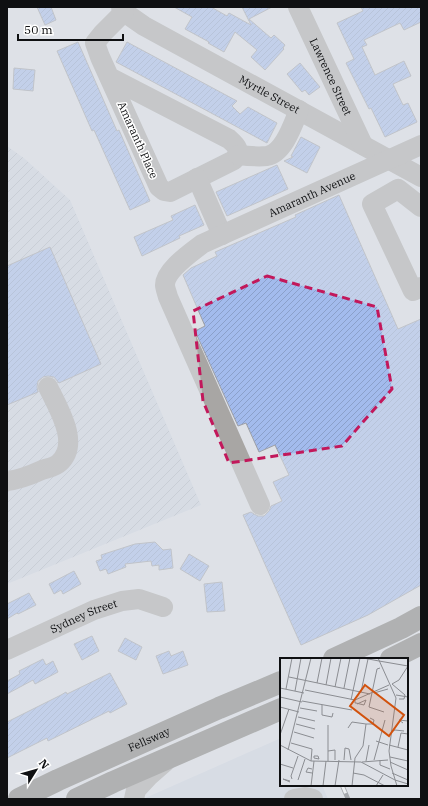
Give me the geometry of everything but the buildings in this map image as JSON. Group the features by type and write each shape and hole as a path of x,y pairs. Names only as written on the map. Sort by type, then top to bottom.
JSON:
{"main road":[{"path":"336,658 401,628 421,617"},
{"path":"393,658 421,644"},
{"name":"Fellsway","path":"19,799 219,708 280,682"},
{"path":"77,799 280,709"}],"street":[{"name":"Amaranth Place","path":"109,77 229,139 235,144 238,154 234,160 170,192 164,191 159,187 109,77 100,57 94,42 123,9"},
{"name":"Myrtle Street","path":"123,9 144,26 421,177"},
{"name":"Lawrence Street","path":"306,9 364,145"},
{"path":"238,154 268,156 277,151 286,139 299,110"},
{"name":"Amaranth Avenue","path":"260,505 168,297 165,285 167,277 182,259 202,244 421,145"},
{"path":"367,170 385,197"},
{"path":"197,178 222,235"},
{"path":"421,207 398,189 372,204 413,291 421,287"},
{"path":"7,481 15,480 58,464 66,455 68,444 66,428 48,387"},
{"name":"Sydney Street","path":"7,650 94,610 122,601 139,599 163,606"},
{"path":"134,799 136,790 148,776 171,757"},
{"path":"294,799 305,796 313,799"}],"highlighted area":[{"path":"267,276 377,307 392,389 342,446 229,463 203,401 193,311"}],"shaded area":[{"path":"7,146 25,159 70,200 201,505 7,584"},
{"path":"280,738 280,786 322,786 328,799 143,799"}],"railway":[{"path":"342,786 348,799"}]}
